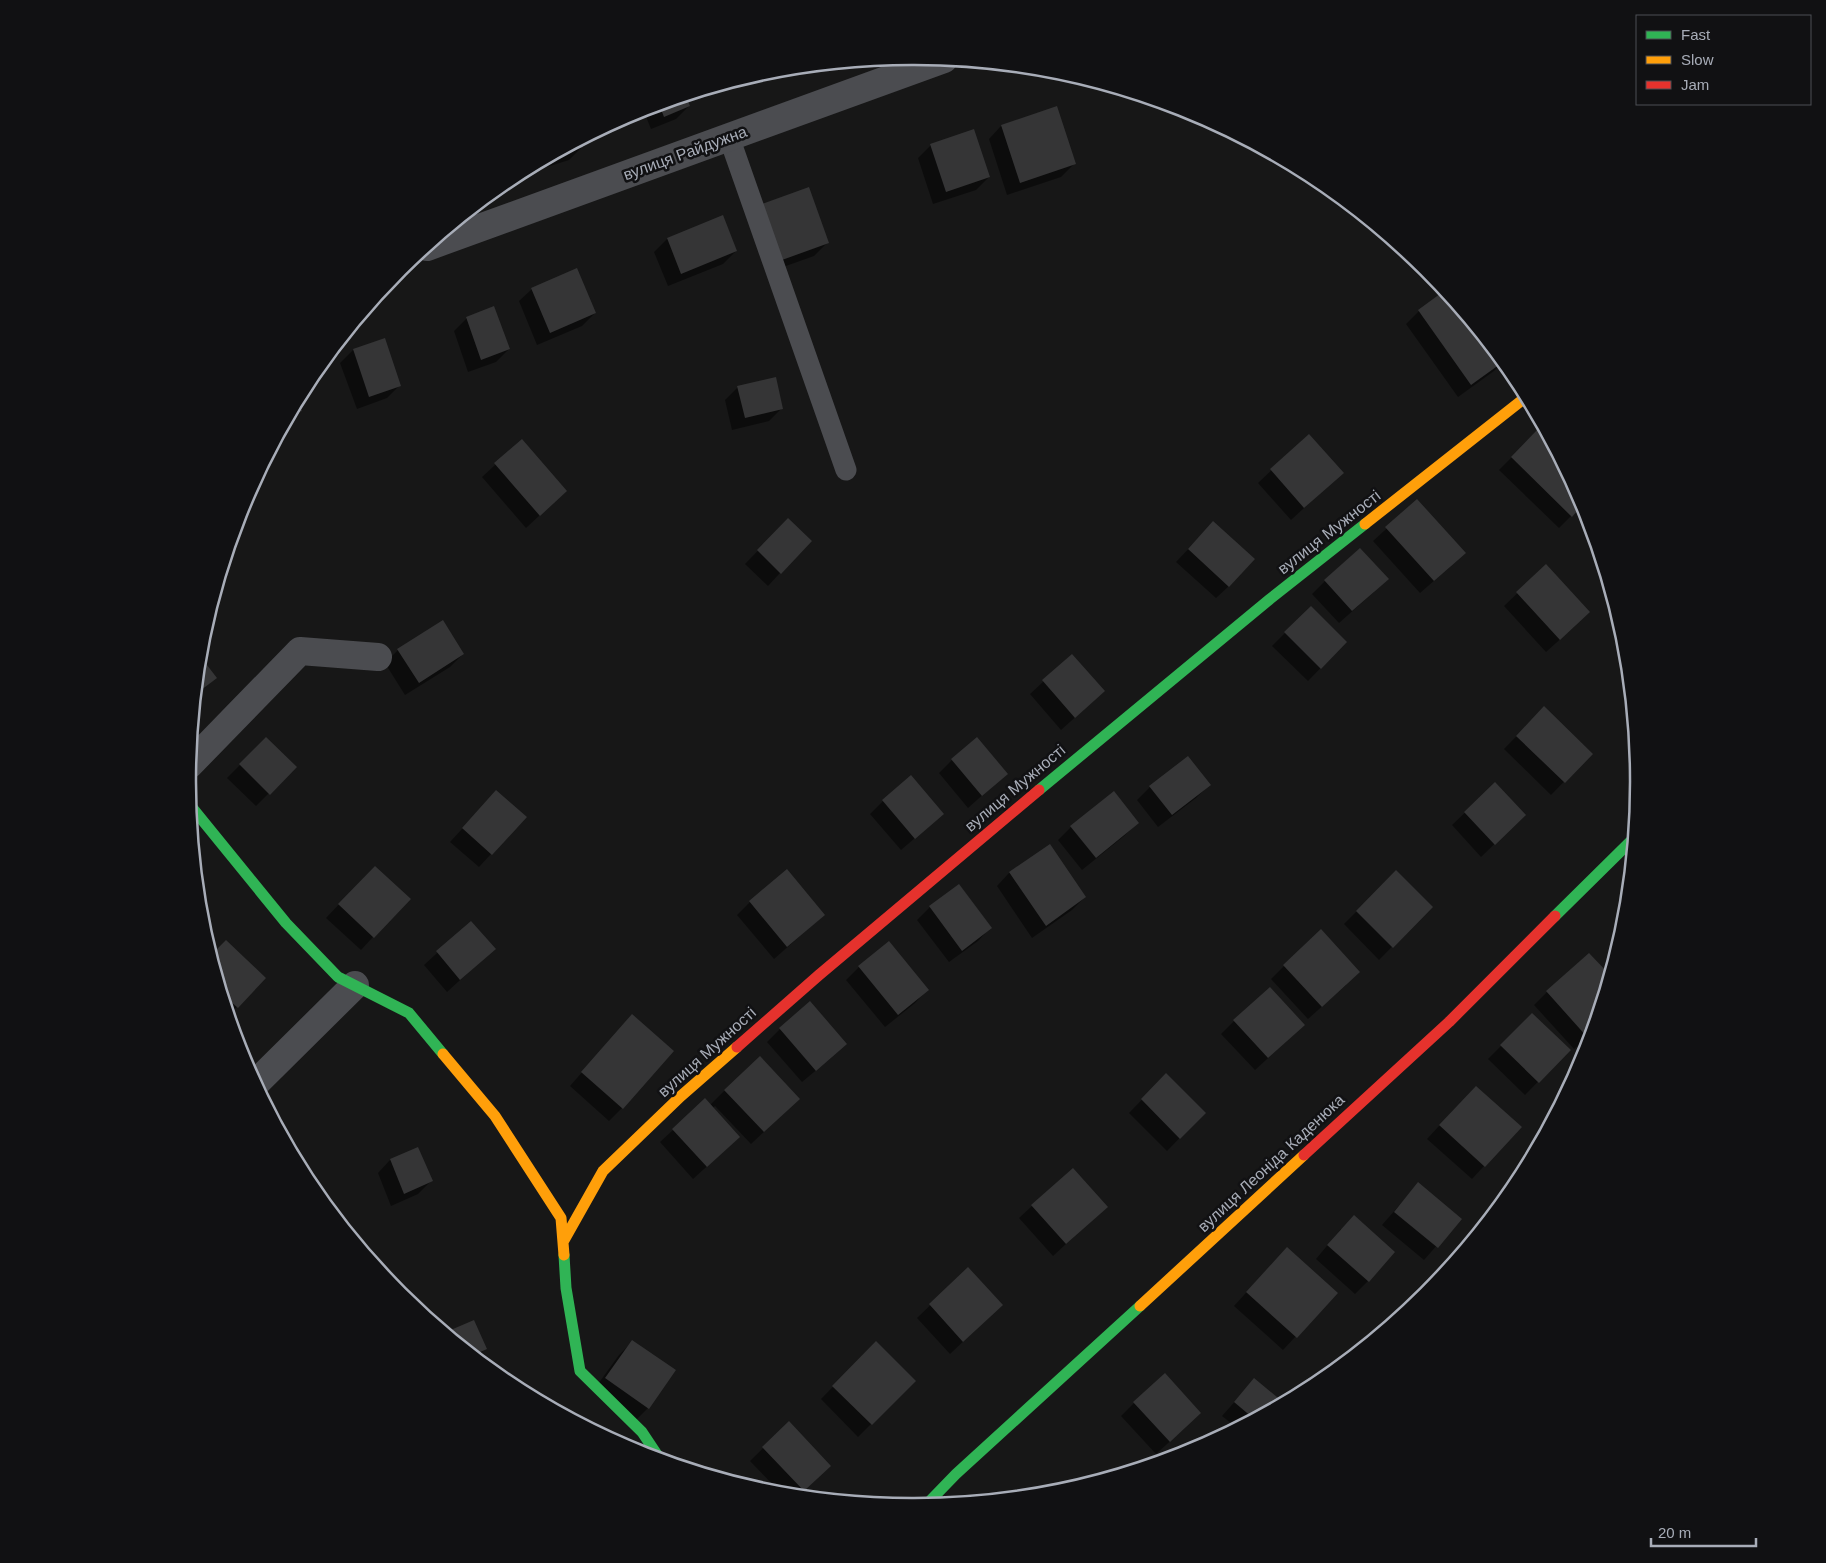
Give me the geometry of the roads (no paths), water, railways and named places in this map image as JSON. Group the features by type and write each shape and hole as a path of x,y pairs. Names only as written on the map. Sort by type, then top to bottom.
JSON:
{"street":[{"name":"вулиця Райдужна","path":"445,239 926,66"},
{"name":"вулиця Мужності","path":"563,1242 603,1172 681,1096 819,974 1098,739 1262,605 1521,402"},
{"path":"197,758 300,651 378,657"},
{"path":"197,815 286,923 338,977 410,1013 495,1116 561,1218 566,1288 580,1371 642,1432 653,1448"},
{"name":"вулиця Леоніда Каденюка","path":"934,1497 956,1474 1442,1029 1626,846"},
{"path":"261,1078 355,985"}],"lane":[{"path":"729,137 846,470"}]}
